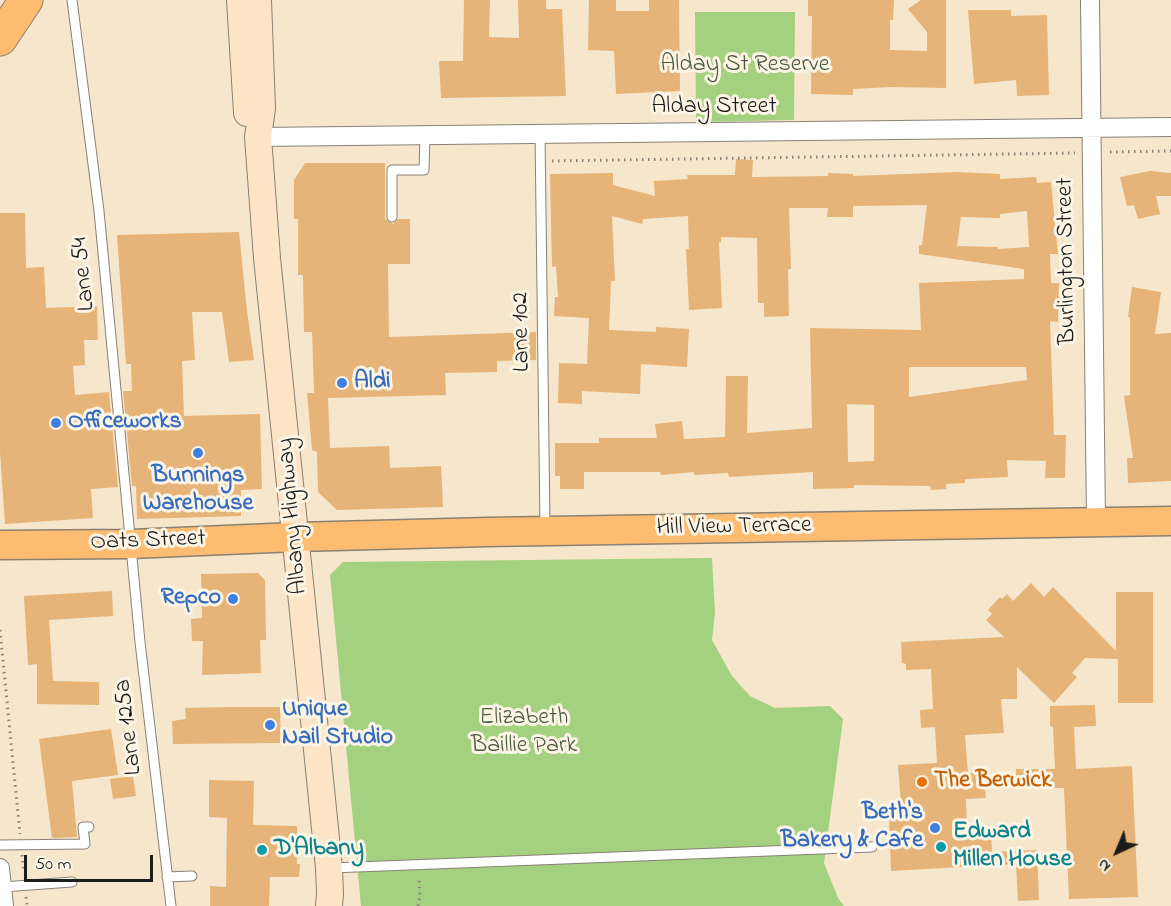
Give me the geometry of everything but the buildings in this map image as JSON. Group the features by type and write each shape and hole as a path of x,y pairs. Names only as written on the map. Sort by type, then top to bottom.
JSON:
{"highway":[{"path":"0,4 3,0"},
{"path":"0,39 26,0"}],"main road":[{"name":"Albany Highway","path":"240,0 245,110 258,137"},
{"name":"Albany Highway","path":"258,0 262,108 258,137 267,258 331,902"},
{"name":"Hill View Terrace","path":"296,537 1171,521"},
{"name":"Oats Street","path":"0,545 132,544 296,537"}],"street":[{"name":"Burlington Street","path":"1090,0 1096,522"},
{"name":"Alday Street","path":"258,137 1171,127"},
{"path":"0,868 4,906"}],"lane":[{"name":"Lane 54","path":"72,0 99,211 132,544"},
{"name":"Lane 102","path":"540,133 545,531"},
{"path":"392,217 392,170 424,170 424,136"},
{"name":"Lane 125a","path":"132,544 136,598 171,906"},
{"path":"136,598 147,597"},
{"path":"0,845 85,844 83,827 89,827"},
{"path":"329,868 872,847"},
{"path":"168,877 192,876"},
{"path":"2,887 72,882"}],"path":[{"path":"1109,152 1171,151"},
{"path":"541,161 1075,153"},
{"path":"0,630 27,906"}],"green space":[{"name":"Alday St Reserve","path":"695,12 795,12 794,120 696,122"},
{"name":"Elizabeth Baillie Park","path":"712,558 715,612 712,640 732,676 750,696 775,708 830,706 843,719 824,863 838,898 844,906 361,906 330,575 343,562"}],"place":[{"name":"Aldi","path":"342,383"},
{"name":"Officeworks","path":"56,423"},
{"name":"Bunnings Warehouse","path":"198,453"},
{"name":"Repco","path":"233,599"},
{"name":"Unique Nail Studio","path":"270,725"},
{"name":"The Berwick","path":"922,782"},
{"name":"Beth's Bakery & Cafe","path":"935,828"},
{"name":"Edward Millen House","path":"941,847"},
{"name":"D'Albany","path":"262,850"}]}
